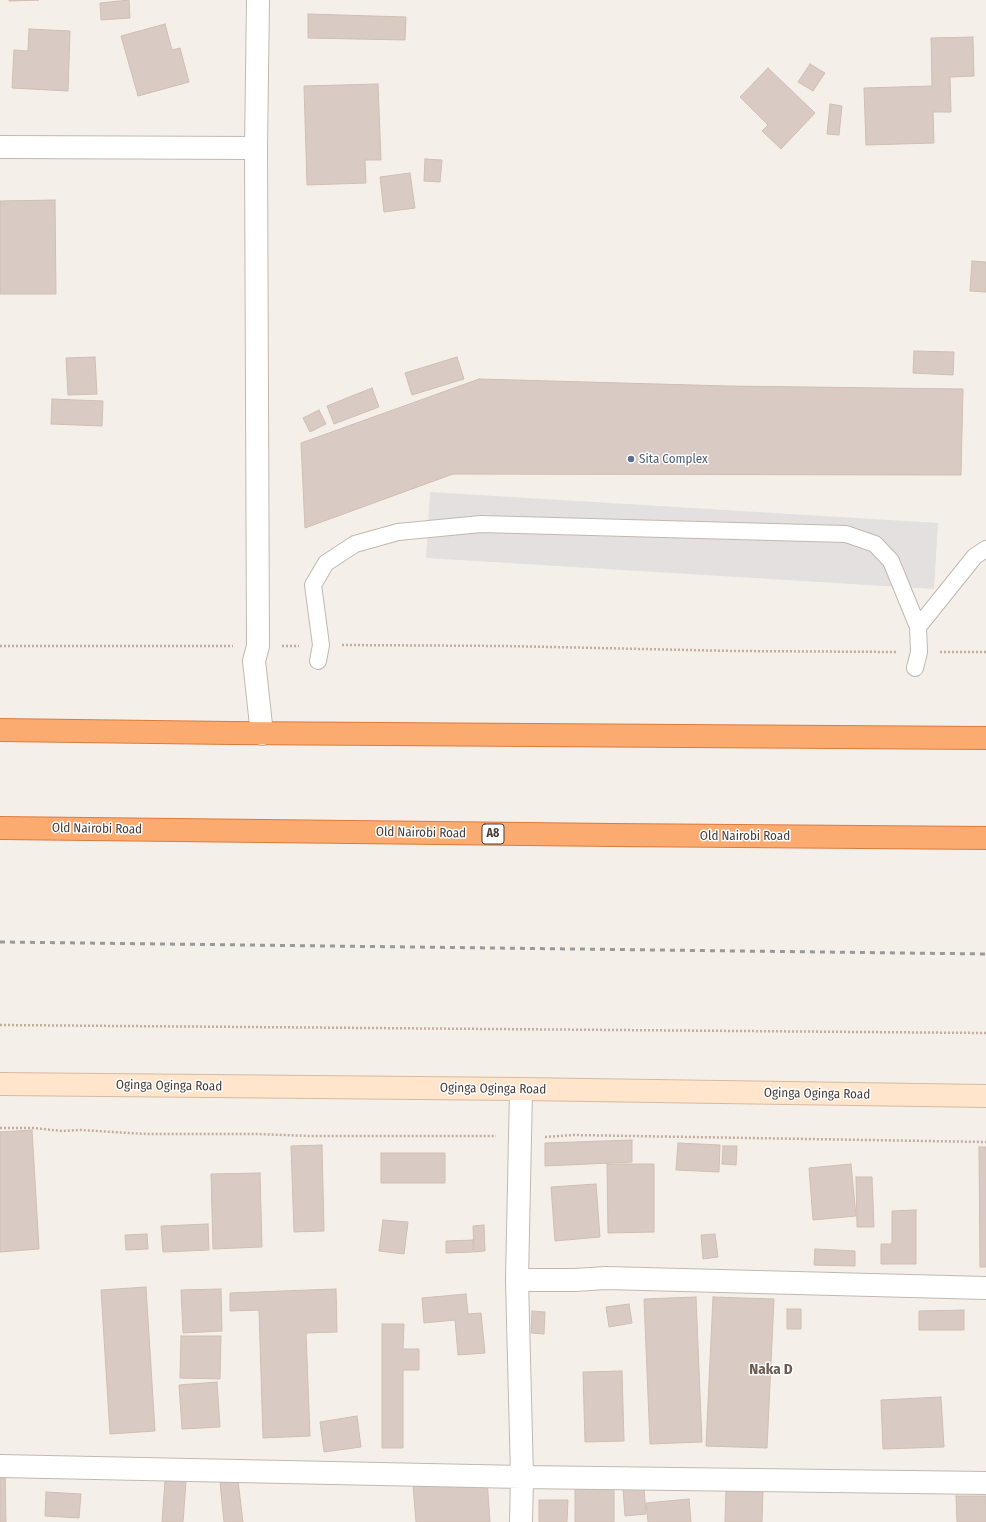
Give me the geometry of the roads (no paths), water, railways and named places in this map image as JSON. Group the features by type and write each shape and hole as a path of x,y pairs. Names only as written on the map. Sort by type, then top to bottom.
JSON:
{"highway":[{"path":"0,730 262,734 986,738"},
{"name":"Old Nairobi Road","path":"0,828 986,838"}],"street":[{"path":"258,0 256,148 258,646 254,661 262,734"},
{"path":"0,148 256,148"},
{"name":"Oginga Oginga Road","path":"0,1084 520,1089 986,1096"},
{"path":"520,1089 517,1280 522,1477 521,1522"},
{"path":"517,1280 575,1280 606,1278 986,1288"},
{"path":"0,1466 522,1477 986,1483"}],"lane":[{"path":"318,661 321,645 313,585 326,563 355,544 398,532 481,524 846,534 875,544 892,561 918,627 919,652 916,668"},
{"path":"918,627 975,556 986,549"}],"railway":[{"path":"0,942 986,954"}],"place":[{"name":"Sita Complex","path":"631,459"}],"district":[{"name":"Naka D","path":"771,1370"}]}
